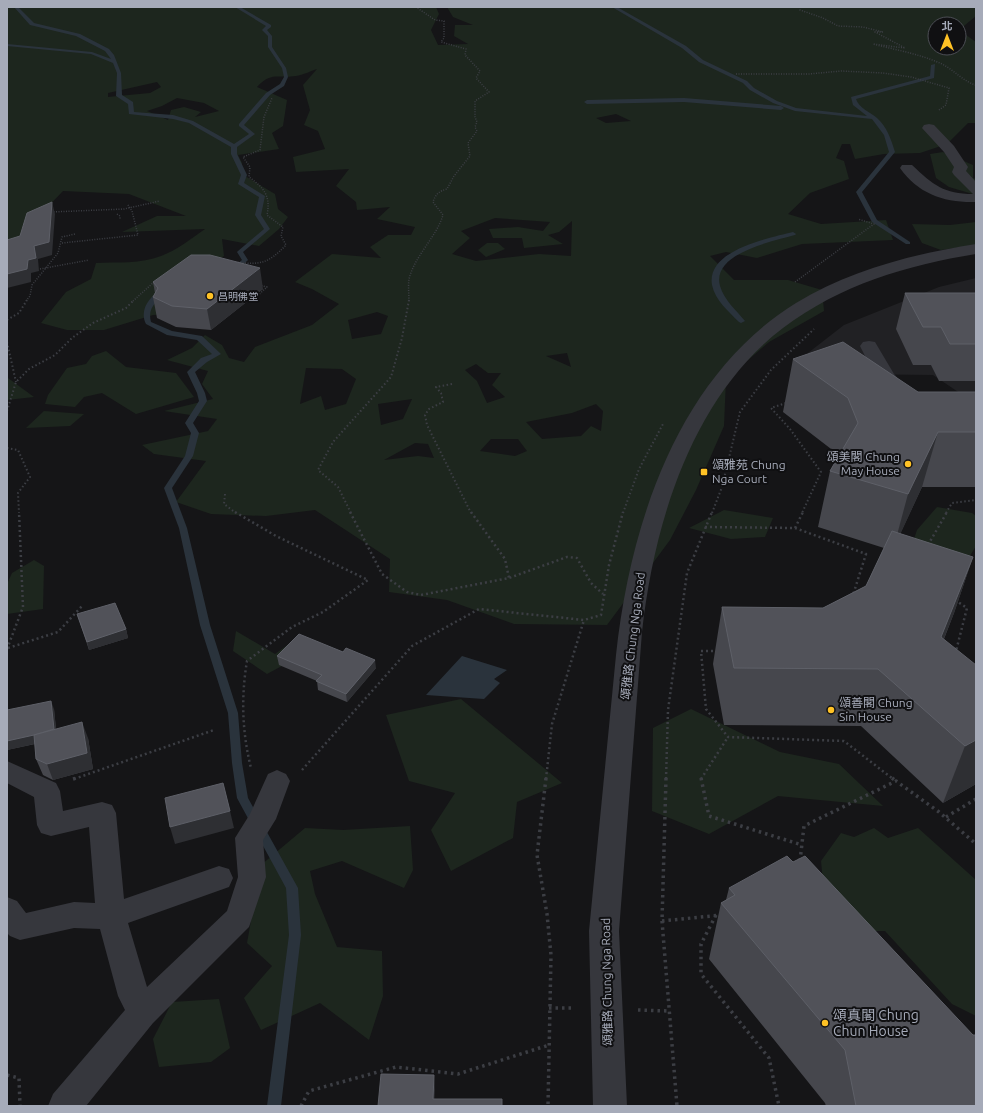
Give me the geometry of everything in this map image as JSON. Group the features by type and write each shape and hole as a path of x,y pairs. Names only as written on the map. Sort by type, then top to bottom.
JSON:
{"street":[{"path":"929,128 949,149 961,167 959,172 976,190"},
{"path":"906,168 935,193 947,198 976,198"},
{"name":"頌雅路 Chung Nga Road","path":"610,1106 604,937 632,622 641,566 661,495 688,437 717,387 754,344 796,311 844,286 889,268 924,258 976,249"},
{"path":"869,346 886,377 910,399"},
{"path":"7,771 47,791 51,825 102,813 111,916 134,996 142,1013"},
{"path":"65,1106 142,1013 239,918 252,876 256,829 277,781"},
{"path":"7,910 20,927 74,915 111,916 219,878"}],"path":[{"path":"416,7 435,20 444,21 444,38 441,42 466,49 465,55 480,71 476,78 489,92 475,101 477,122 475,127 477,131 468,143 470,156 450,180 447,189 442,190 435,196 433,202 443,215 440,225 418,258 409,280 409,303 402,338 391,377 333,442 318,470 338,487 376,565 382,574 407,592 421,595 509,578 567,557 577,558 591,583 603,595"},
{"path":"800,7 800,10 823,18 838,26 863,27 882,32 875,32 905,48 873,44 930,59 954,70 969,83 976,85"},
{"path":"736,74 809,74 841,71 883,73 911,77 949,88 946,105 927,119 929,128"},
{"path":"228,262 252,264 267,262 274,258 286,244 281,236 283,227 267,215 270,202 266,189 249,177 250,167 243,157 260,150 262,120 265,110 272,98"},
{"path":"47,213 129,206 160,201"},
{"path":"62,244 138,235 132,211 129,206"},
{"path":"116,214 120,216 120,219"},
{"path":"797,287 795,283 874,224 858,219"},
{"path":"7,320 19,313 30,296 32,285 58,253 62,244 62,237 75,234"},
{"path":"40,269 89,260"},
{"path":"246,268 252,264"},
{"path":"7,411 16,382 29,369 56,355 72,338 93,323 126,308 157,280"},
{"path":"252,284 267,287 254,299"},
{"path":"677,1106 662,921 668,710 687,573 722,487 740,412 771,370 816,327"},
{"path":"7,342 16,382"},
{"path":"452,384 436,387 440,393 442,402 429,409 425,415 427,425 460,493 476,521 504,559 509,578"},
{"path":"792,401 771,408 790,429 821,472 795,528"},
{"path":"7,448 18,450 30,477 18,493 23,607 7,649"},
{"path":"225,494 224,504 248,522 275,537 368,580 323,612 292,627 247,661 243,681 244,728 247,754 252,769 277,781 301,771 412,646 479,609 584,620 552,724 537,855 547,914 551,955 548,1045 548,1106"},
{"path":"926,547 952,503 976,500"},
{"path":"705,527 795,528 866,554 851,600"},
{"path":"949,595 966,608 956,652"},
{"path":"7,649 58,632 82,606"},
{"path":"723,650 701,651 706,709 728,737 844,741 946,817 976,844"},
{"path":"47,791 72,779 214,730"},
{"path":"728,737 701,778 709,816 802,845"},
{"path":"800,866 804,826 896,781"},
{"path":"946,817 976,799"},
{"path":"662,921 729,914"},
{"path":"716,915 700,944 702,974 769,1058 779,1106"},
{"path":"301,1106 309,1091 396,1067 458,1074 548,1045"},
{"path":"7,1075 19,1078 20,1106"}],"shaded area":[{"path":"7,7 436,7 439,14 431,30 438,45 468,44 454,36 455,25 473,25 453,17 447,7 976,7 976,16 967,23 967,16 927,16 927,56 967,56 967,36 976,42 976,123 968,123 947,144 920,153 884,154 855,159 850,144 842,144 836,158 844,161 849,179 810,193 788,214 821,224 886,220 893,240 802,244 757,258 726,252 710,256 734,280 788,280 822,290 824,311 769,342 726,379 724,426 696,490 670,540 607,625 514,624 447,600 389,592 390,559 315,510 266,516 211,514 176,502 206,461 154,454 142,445 208,431 217,419 164,411 213,399 202,384 208,371 167,360 192,348 205,335 222,345 229,358 244,362 255,347 312,325 339,304 312,289 295,282 332,254 381,258 370,247 388,235 411,235 415,227 377,219 390,207 357,210 356,202 336,186 349,169 296,172 293,157 325,149 318,131 304,125 310,110 303,85 317,69 296,76 271,77 257,87 287,100 283,126 272,133 279,149 238,155 242,163 240,173 275,194 278,209 288,217 279,229 259,246 222,239 224,256 209,266 180,314 153,315 104,330 67,330 41,323 66,292 91,279 96,263 129,262 153,259 167,254 205,229 122,232 157,216 186,216 129,194 63,191 37,218 31,236 7,252","holes":["157,82 161,87 150,93 108,97 108,93","177,98 204,103 219,111 195,117 201,112 184,107 171,110 168,120 147,111 162,106","616,114 631,121 606,123 596,118","495,218 550,222 543,231 518,227 489,229 493,238 522,238 524,248 563,244 548,235 559,232 572,221 571,256 539,254 476,261 452,254 470,238 461,231","377,312 388,316 381,334 352,339 348,320","567,353 571,367 546,356","476,364 488,373 501,373 492,385 505,397 487,403 477,381 465,370","306,368 342,369 356,379 346,404 325,410 321,396 300,404","412,399 403,419 381,425 378,404","596,404 603,411 601,431 591,426 581,436 542,439 526,422 572,413","491,439 518,439 527,451 515,456 480,451","415,443 428,444 434,458 418,456 384,460"]},
{"path":"943,152 973,165 973,178 976,179 976,195 949,187 936,178 930,154"},
{"path":"976,222 976,245 941,250 922,243 912,224 950,225"},
{"path":"487,243 498,243 505,249 486,257 478,250"},
{"path":"976,278 976,404 933,375 843,374 808,353 844,325 939,287"},
{"path":"106,351 126,367 176,373 194,397 136,414 102,393 84,397 75,407 45,404 48,395 67,368 86,364 92,356"},
{"path":"8,378 34,397 7,400"},
{"path":"44,411 84,414 70,426 26,428"},
{"path":"937,507 972,513 976,516 976,546 966,562 913,542 917,530"},
{"path":"724,510 773,518 765,537 731,539 689,528"},
{"path":"34,560 44,566 43,609 7,614 7,584 12,573"},
{"path":"236,631 275,654 290,643 293,660 267,674 233,651"},
{"path":"462,656 507,670 494,679 500,683 484,699 426,695"},
{"path":"461,699 562,783 517,802 513,838 451,871 431,830 455,793 409,781 386,715"},
{"path":"691,709 780,752 839,764 883,806 778,796 709,834 652,811 653,728"},
{"path":"410,826 413,870 404,888 342,861 310,871 315,894 337,947 382,951 383,996 369,1040 320,1003 261,1030 244,998 272,966 247,943 261,865 305,828 343,830"},
{"path":"874,828 888,838 918,828 976,880 976,1016 952,1004 885,931 869,931 824,893 821,861 841,833 854,837"},
{"path":"219,999 230,1048 211,1062 159,1067 153,1039 172,1002"}],"building":[{"path":"52,202 49,242 34,246 36,258 28,260 27,269 7,274 7,240 20,236 27,213"},
{"path":"191,255 210,255 260,268 207,309 172,306 153,297 158,288 153,282"},
{"path":"905,293 976,293 976,344 950,344 941,327 923,327"},
{"path":"843,342 918,392 976,392 976,432 938,432 908,494 830,471 858,423 848,398 793,359"},
{"path":"892,531 973,557 941,637 976,665 976,740 965,746 878,669 734,668 722,607 823,608 866,586"},
{"path":"115,603 126,629 87,642 77,614"},
{"path":"299,634 343,652 346,648 375,660 346,694 316,681 322,675 277,656"},
{"path":"51,701 54,729 7,741 7,710"},
{"path":"82,722 87,753 47,764 36,759 34,735"},
{"path":"223,783 230,811 170,827 165,798"},
{"path":"787,856 793,862 805,856 973,1035 976,1035 976,1106 856,1106 845,1050 721,903 735,895 729,888"},
{"path":"381,1074 434,1075 433,1099 502,1099 502,1106 378,1106"}],"waterway":[{"path":"16,7 32,24 78,35 107,50 112,55 119,73 119,96 131,103 131,113 173,117 191,122 234,146"},
{"path":"234,146 252,134 241,125 268,94 282,85 286,77 284,68 270,47 270,36 264,30 269,26 237,7"},
{"path":"614,7 684,47 701,61 745,82 752,89 775,102 795,109 873,118"},
{"path":"7,45 92,53 114,62"},
{"path":"873,118 855,104 853,98 932,77 933,65"},
{"path":"587,102 684,100 781,108"},
{"path":"873,118 887,135 892,152 859,192 874,221 908,243"},
{"path":"233,270 245,260 240,252 267,229 258,215 262,196 241,184 244,175 234,154 234,146"},
{"path":"741,321 723,301 716,285 717,271 725,260 738,252 755,244 793,234"},
{"path":"163,292 155,298 147,309 148,323 170,333 199,338 217,354 204,360 191,372 201,393 203,401 189,423 195,433 189,456 168,488 183,528 205,625 233,713 237,763 243,798 292,888 295,935 274,1106"}],"place":[{"name":"昌明佛堂","path":"210,296"},
{"name":"頌美閣 Chung May House","path":"908,464"},
{"name":"頌雅苑 Chung Nga Court","path":"704,472"},
{"name":"頌善閣 Chung Sin House","path":"831,710"},
{"name":"頌真閣 Chung Chun House","path":"825,1023"}]}
